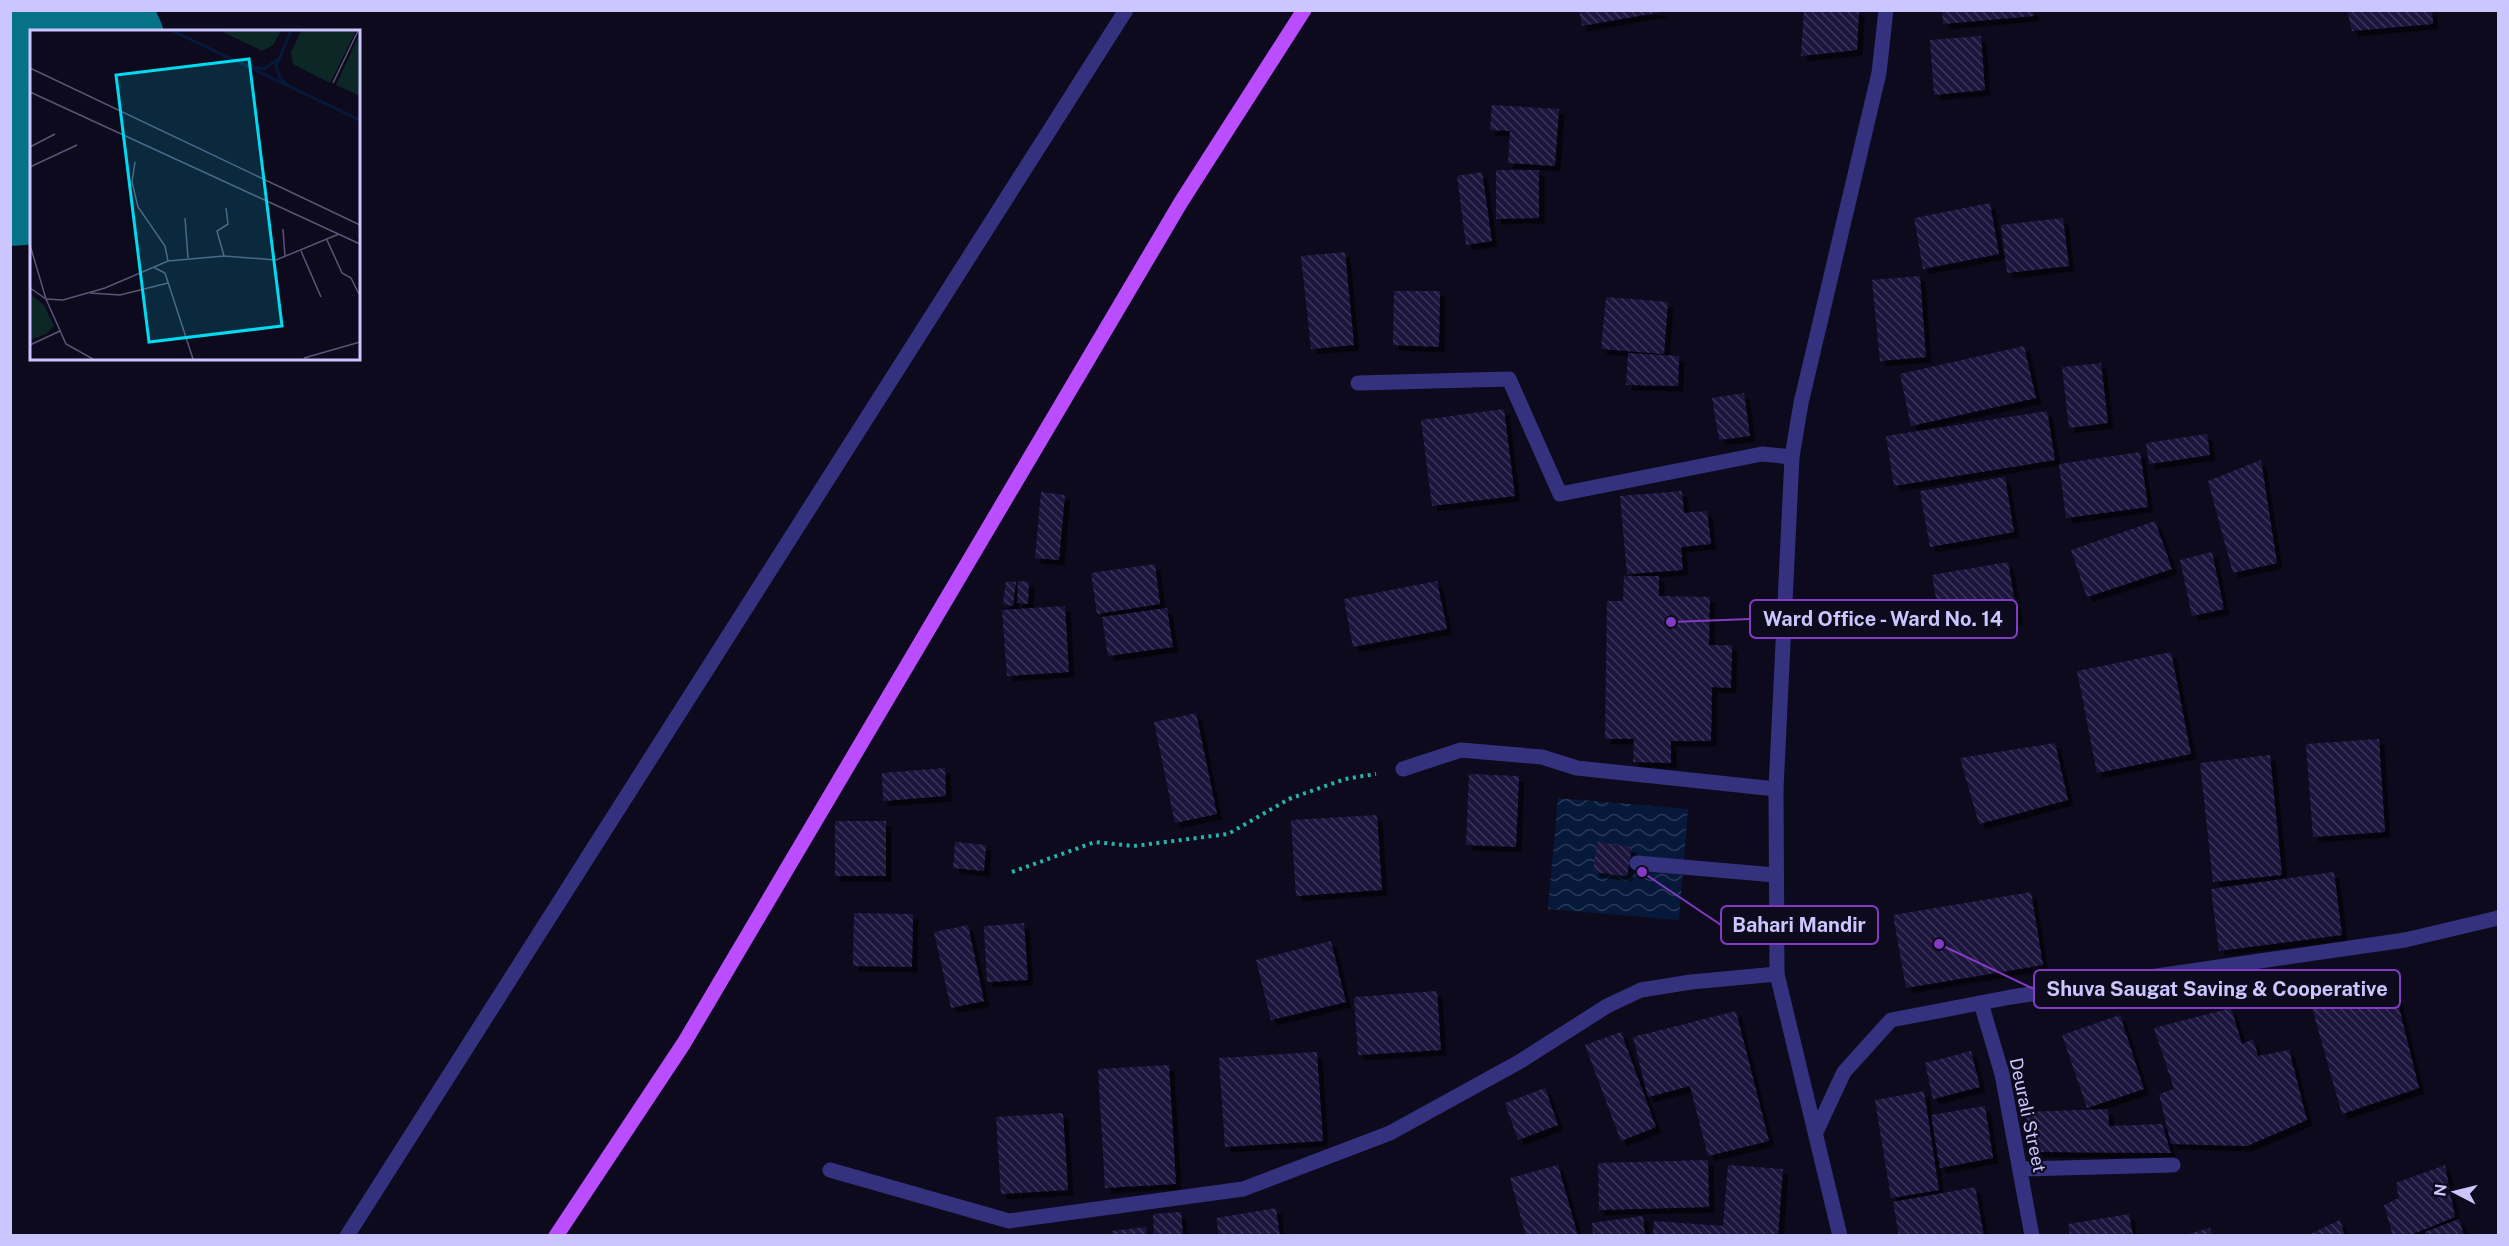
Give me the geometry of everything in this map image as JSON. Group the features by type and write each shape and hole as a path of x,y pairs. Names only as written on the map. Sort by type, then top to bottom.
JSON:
{"main road":[{"path":"556,1236 684,1043 1181,202 1304,10"}],"street":[{"path":"347,1236 1126,10"},
{"path":"1840,1236 1777,974 1774,875 1776,789 1792,457 1801,403 1879,73 1886,10"},
{"path":"1358,383 1509,379 1560,494 1762,454 1792,457"},
{"path":"1403,769 1461,750 1542,757 1577,768 1776,789"},
{"path":"1637,863 1774,875"},
{"path":"1816,1132 1844,1072 1891,1020 1981,1004 2405,940 2499,918"},
{"path":"830,1170 1009,1221 1242,1189 1390,1133 1519,1062 1607,1006 1641,990 1691,982 1777,974"},
{"name":"Deurali Street","path":"1981,1004 2002,1074 2032,1236"},
{"path":"2019,1169 2173,1165"}],"path":[{"path":"1012,872 1095,842 1134,846 1228,834 1289,798 1345,779 1403,769"}],"water":[{"path":"1558,798 1688,809 1679,920 1548,909","holes":["1597,843 1631,847 1627,876"]}],"building":[{"path":"1579,10 1661,10 1661,12 1582,26"},
{"path":"1804,10 1859,10 1857,50 1801,56"},
{"path":"1942,10 2033,10 2034,16 1943,24"},
{"path":"2347,10 2432,10 2433,24 2352,31"},
{"path":"1981,36 1985,90 1934,95 1930,40"},
{"path":"1492,105 1559,109 1555,166 1508,163 1510,131 1490,130"},
{"path":"1496,170 1539,170 1539,218 1496,219"},
{"path":"1482,172 1492,241 1466,245 1457,176"},
{"path":"1990,203 1999,254 1923,269 1914,218"},
{"path":"2063,218 2069,266 2007,273 2001,225"},
{"path":"1345,252 1354,345 1311,349 1301,256"},
{"path":"1920,276 1926,357 1880,361 1872,280"},
{"path":"1394,291 1440,291 1439,347 1393,345"},
{"path":"1606,297 1668,302 1664,354 1601,349"},
{"path":"2024,346 2036,398 1911,426 1900,374"},
{"path":"1628,353 1679,356 1678,386 1626,385"},
{"path":"2101,363 2108,423 2069,428 2062,367"},
{"path":"1744,393 1750,436 1719,440 1712,398"},
{"path":"1504,409 1515,496 1432,506 1421,420"},
{"path":"2047,411 2055,460 1894,486 1886,436"},
{"path":"2207,434 2210,455 2149,464 2146,443"},
{"path":"2140,452 2148,507 2066,518 2059,464"},
{"path":"2261,460 2277,563 2233,573 2208,481"},
{"path":"2005,477 2014,532 1930,547 1920,491"},
{"path":"1682,491 1684,513 1707,511 1711,544 1681,547 1683,570 1627,574 1620,496"},
{"path":"1041,492 1065,495 1059,560 1035,558"},
{"path":"2155,521 2172,569 2087,597 2071,550"},
{"path":"2212,552 2224,609 2192,616 2180,560"},
{"path":"2008,562 2018,619 1942,633 1932,575"},
{"path":"1155,564 1160,604 1097,614 1091,573"},
{"path":"1624,576 1659,576 1659,596 1710,597 1709,645 1732,645 1731,688 1712,687 1711,741 1671,741 1671,763 1633,762 1634,739 1605,739 1607,601 1623,601"},
{"path":"1006,581 1016,582 1013,606 1003,604"},
{"path":"1018,581 1029,582 1028,604 1017,603"},
{"path":"1437,581 1447,629 1353,647 1344,599"},
{"path":"1065,606 1069,672 1007,676 1002,610"},
{"path":"1167,608 1173,647 1108,656 1102,617"},
{"path":"2171,652 2191,754 2097,773 2077,671"},
{"path":"1196,713 1217,814 1175,823 1154,722"},
{"path":"2379,739 2385,832 2313,837 2306,744"},
{"path":"2055,743 2068,800 1979,824 1960,758"},
{"path":"2270,755 2282,875 2213,882 2200,763"},
{"path":"945,768 946,796 883,801 882,773"},
{"path":"1469,774 1519,776 1516,847 1466,845"},
{"path":"1377,815 1382,890 1296,896 1291,820"},
{"path":"835,821 886,821 886,876 835,876"},
{"path":"955,842 986,845 984,871 953,868"},
{"path":"1597,842 1632,847 1627,876 1593,872"},
{"path":"2334,872 2342,935 2219,951 2211,889"},
{"path":"2031,892 2043,965 1906,988 1893,915"},
{"path":"854,913 913,914 912,967 853,966"},
{"path":"1024,923 1028,980 987,982 984,926"},
{"path":"968,925 984,1001 951,1008 934,932"},
{"path":"1331,941 1346,1002 1271,1020 1256,960"},
{"path":"2392,979 2419,1088 2342,1114 2309,997"},
{"path":"1437,991 1441,1050 1358,1055 1354,997"},
{"path":"2231,1008 2242,1044 2253,1039 2258,1056 2289,1050 2307,1120 2247,1146 2171,1144 2159,1094 2174,1089 2154,1028"},
{"path":"1736,1011 1769,1141 1708,1156 1690,1086 1648,1097 1633,1037"},
{"path":"2120,1015 2144,1089 2087,1108 2062,1035"},
{"path":"1621,1032 1656,1127 1621,1141 1585,1045"},
{"path":"1971,1051 1980,1087 1933,1099 1925,1063"},
{"path":"1317,1052 1323,1141 1225,1147 1219,1058"},
{"path":"1169,1065 1176,1184 1105,1188 1098,1069"},
{"path":"1545,1088 1558,1125 1518,1140 1505,1103"},
{"path":"1924,1091 1939,1190 1891,1198 1875,1100"},
{"path":"1985,1106 1993,1158 1940,1168 1931,1115"},
{"path":"2108,1109 2109,1126 2162,1124 2171,1153 2037,1152 2025,1112"},
{"path":"1063,1113 1068,1190 1001,1194 996,1117"},
{"path":"1708,1160 1709,1207 1599,1210 1598,1163"},
{"path":"1558,1165 1578,1236 1526,1236 1510,1178"},
{"path":"1728,1165 1783,1169 1778,1236 1653,1236 1654,1221 1723,1226"},
{"path":"2445,1165 2455,1217 2408,1236 2393,1236 2384,1205 2399,1198 2396,1183"},
{"path":"1975,1187 1984,1236 1899,1236 1893,1202"},
{"path":"1276,1208 1280,1236 1219,1236 1216,1218"},
{"path":"1181,1212 1183,1236 1154,1236 1153,1214"},
{"path":"2129,1214 2133,1236 2070,1236 2068,1224"},
{"path":"1643,1216 1645,1236 1593,1236 1592,1223"},
{"path":"2459,1219 2464,1236 2426,1236 2425,1232"},
{"path":"2340,1220 2345,1236 2306,1236"},
{"path":"1146,1227 1147,1236 1113,1236 1112,1231"},
{"path":"2210,1228 2212,1236 2185,1236 2185,1235"}],"taxiway":[{"path":"70,14 71,10"}],"runway":[{"path":"10,107 30,77"}],"place":[{"name":"Ward Office - Ward No. 14","path":"1671,622"},
{"name":"Bahari Mandir","path":"1642,872"},
{"name":"Shuva Saugat Saving & Cooperative","path":"1939,944"}]}
